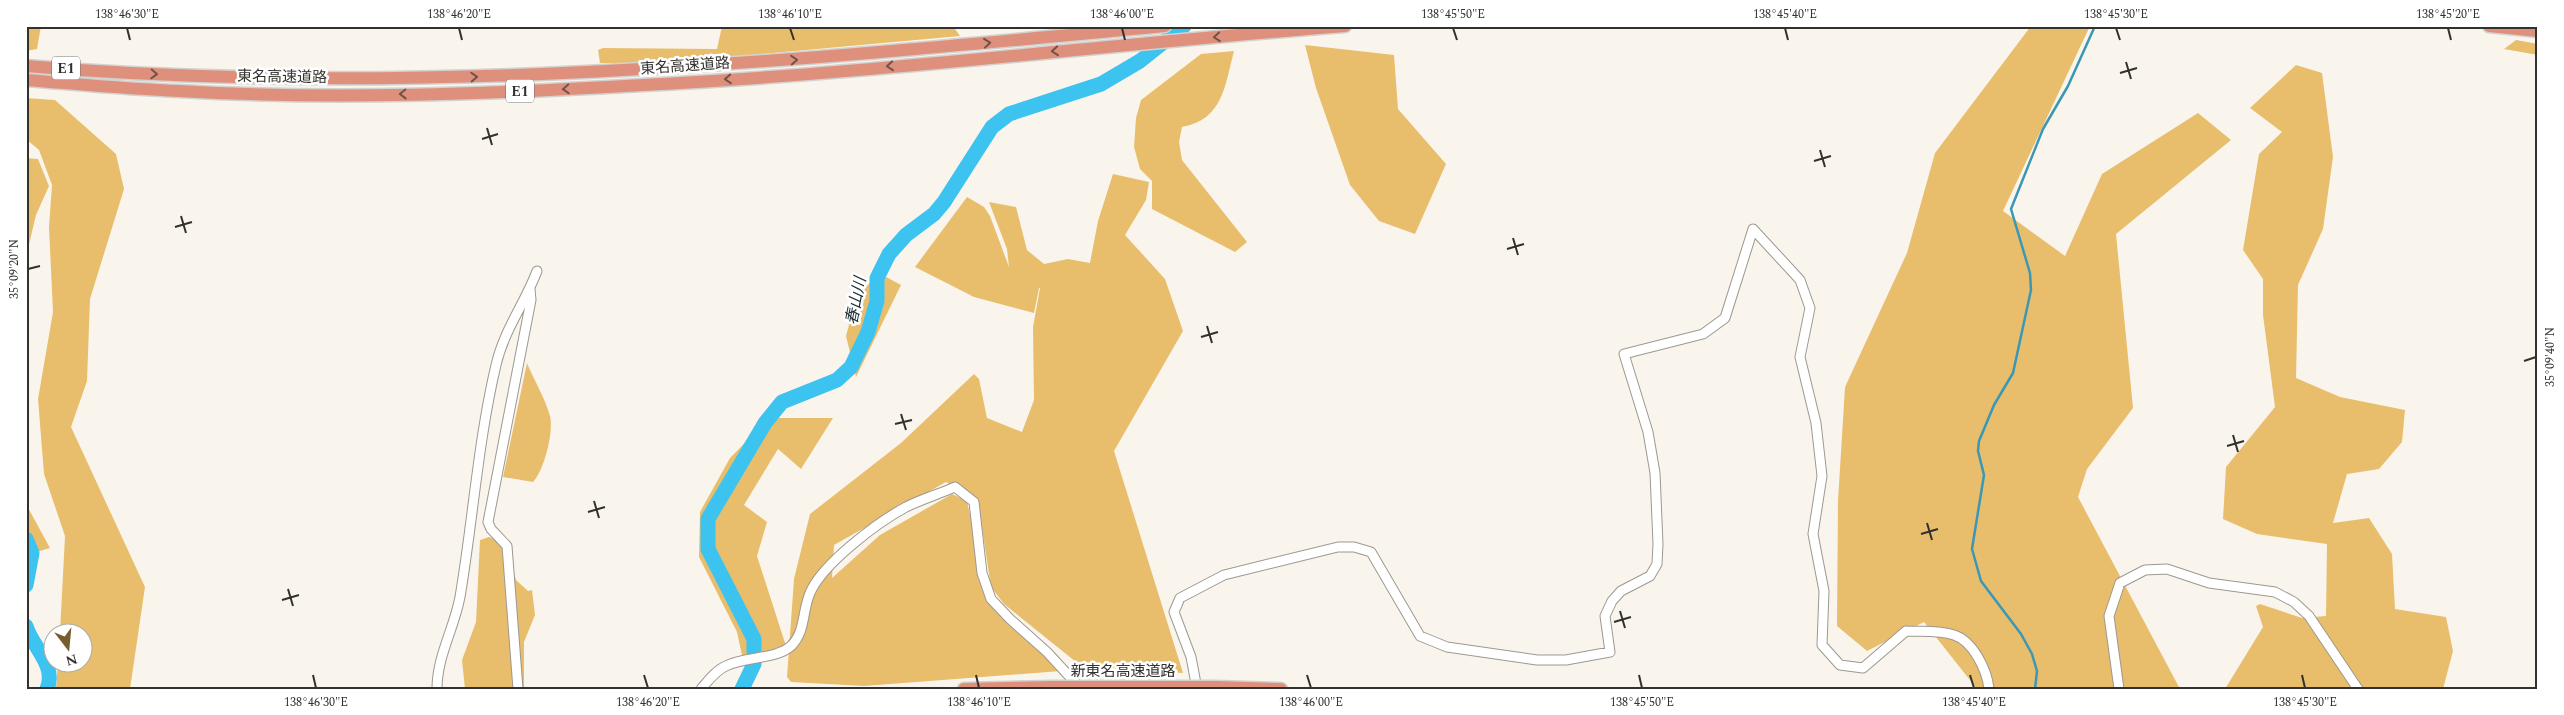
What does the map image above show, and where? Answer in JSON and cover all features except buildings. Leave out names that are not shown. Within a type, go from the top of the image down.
[{"type":"highway","name":"東名高速道路","points":[[26,66],[313,80],[447,78],[698,66],[938,48],[1165,26]]},
{"type":"highway","name":"東名高速道路","points":[[26,80],[181,92],[304,94],[510,91],[646,85],[1345,26]]},
{"type":"highway","points":[[2488,26],[2538,31]]},
{"type":"highway","name":"新東名高速道路","points":[[964,689],[1052,687],[1281,689]]},
{"type":"street","points":[[1197,689],[1191,656],[1174,612],[1180,598],[1224,575],[1338,547],[1354,547],[1370,552],[1420,636],[1447,647],[1537,660],[1566,660],[1610,652],[1605,616],[1612,600],[1621,591],[1650,576],[1657,564],[1658,544],[1655,473],[1648,432],[1624,354],[1703,334],[1725,318],[1753,229],[1800,280],[1810,308],[1800,357],[1816,423],[1822,476],[1812,534],[1824,591],[1822,645],[1840,665],[1863,668],[1906,631],[1955,635],[1975,652],[1987,671],[1989,689]]},
{"type":"street","points":[[436,689],[437,671],[460,599],[481,451],[496,363],[510,323],[530,289],[537,271]]},
{"type":"street","points":[[518,689],[507,546],[491,529],[488,522],[531,300],[530,289]]},
{"type":"street","points":[[701,689],[724,666],[740,660],[781,652],[789,647],[801,631],[810,592],[828,567],[858,540],[906,508],[955,487],[974,502],[982,573],[991,599],[1010,619],[1048,652],[1082,689]]},
{"type":"street","points":[[2119,689],[2109,616],[2120,583],[2144,570],[2167,569],[2209,583],[2275,592],[2294,602],[2309,616],[2358,689]]},
{"type":"shaded area","points":[[26,26],[41,26],[37,49],[26,51]]},
{"type":"shaded area","points":[[722,26],[953,26],[960,36],[661,63],[600,63],[598,50],[603,48],[717,49]]},
{"type":"shaded area","points":[[2031,26],[2090,26],[2003,211],[2065,256],[2102,174],[2198,113],[2231,140],[2116,234],[2133,408],[2087,469],[2078,497],[2180,689],[1977,689],[1924,622],[1867,651],[1837,626],[1838,501],[1845,387],[1907,253],[1935,153]]},
{"type":"shaded area","points":[[2516,40],[2538,44],[2538,55],[2504,49]]},
{"type":"shaded area","points":[[1305,45],[1394,55],[1398,109],[1446,164],[1415,234],[1379,221],[1350,185],[1316,88]]},
{"type":"shaded area","points":[[1234,51],[1224,88],[1214,109],[1196,123],[1182,127],[1179,142],[1182,160],[1247,242],[1235,252],[1152,209],[1152,181],[1140,169],[1134,147],[1136,118],[1141,100],[1201,54]]},
{"type":"shaded area","points":[[2296,65],[2322,73],[2333,157],[2323,229],[2298,285],[2296,378],[2340,397],[2405,410],[2402,442],[2379,469],[2347,474],[2333,523],[2369,518],[2392,554],[2395,609],[2446,617],[2453,651],[2443,689],[2225,689],[2263,627],[2256,606],[2260,604],[2302,618],[2326,616],[2327,544],[2257,534],[2223,519],[2226,467],[2275,407],[2263,315],[2263,279],[2243,250],[2259,154],[2282,132],[2250,108]]},
{"type":"shaded area","points":[[26,98],[55,100],[116,154],[124,189],[90,299],[87,381],[71,427],[145,587],[130,689],[56,689],[57,672],[92,672],[92,622],[61,622],[65,536],[44,474],[38,399],[53,312],[49,227],[52,185],[39,150],[26,139]]},
{"type":"shaded area","points":[[26,158],[38,159],[49,186],[36,215],[26,257]]},
{"type":"shaded area","points":[[1113,174],[1149,182],[1146,200],[1125,235],[1165,279],[1183,331],[1114,451],[1183,673],[1081,666],[1004,604],[991,587],[978,501],[946,482],[834,545],[832,578],[880,535],[952,494],[967,501],[981,564],[983,591],[995,611],[1061,671],[864,686],[791,682],[787,677],[794,579],[810,514],[901,443],[974,374],[979,379],[987,418],[1022,432],[1034,400],[1033,327],[1040,288],[1034,313],[974,297],[915,267],[967,197],[984,207],[990,216],[1009,267],[1007,249],[989,202],[1016,207],[1027,250],[1044,264],[1068,259],[1090,263],[1098,221]]},
{"type":"shaded area","points":[[879,273],[901,285],[856,377],[846,336],[849,325],[842,313]]},
{"type":"shaded area","points":[[527,363],[545,403],[551,423],[551,432],[544,461],[533,482],[503,477]]},
{"type":"shaded area","points":[[769,418],[833,418],[801,469],[778,449],[744,505],[767,522],[757,556],[786,646],[743,660],[737,632],[699,557],[700,512],[730,458]]},
{"type":"shaded area","points":[[26,504],[50,548],[26,555]]},
{"type":"shaded area","points":[[489,537],[506,544],[516,580],[528,591],[532,590],[535,615],[524,642],[524,689],[465,689],[462,660],[476,622],[480,540]]},
{"type":"waterway","name":"春山川","points":[[742,689],[754,664],[754,639],[708,549],[708,519],[765,423],[782,402],[837,380],[851,367],[868,332],[877,301],[877,278],[889,254],[906,235],[934,214],[944,202],[992,127],[1009,114],[1101,84],[1140,61],[1184,26]]},
{"type":"waterway","points":[[2035,689],[2037,671],[2032,654],[2021,634],[1981,581],[1972,549],[1984,475],[1978,451],[1979,441],[1994,405],[2013,373],[2031,290],[2030,273],[2011,209],[2043,129],[2068,86],[2095,26]]},
{"type":"waterway","points":[[26,539],[32,553],[26,585]]},
{"type":"waterway","points":[[26,626],[43,656],[49,672],[47,689]]}]
